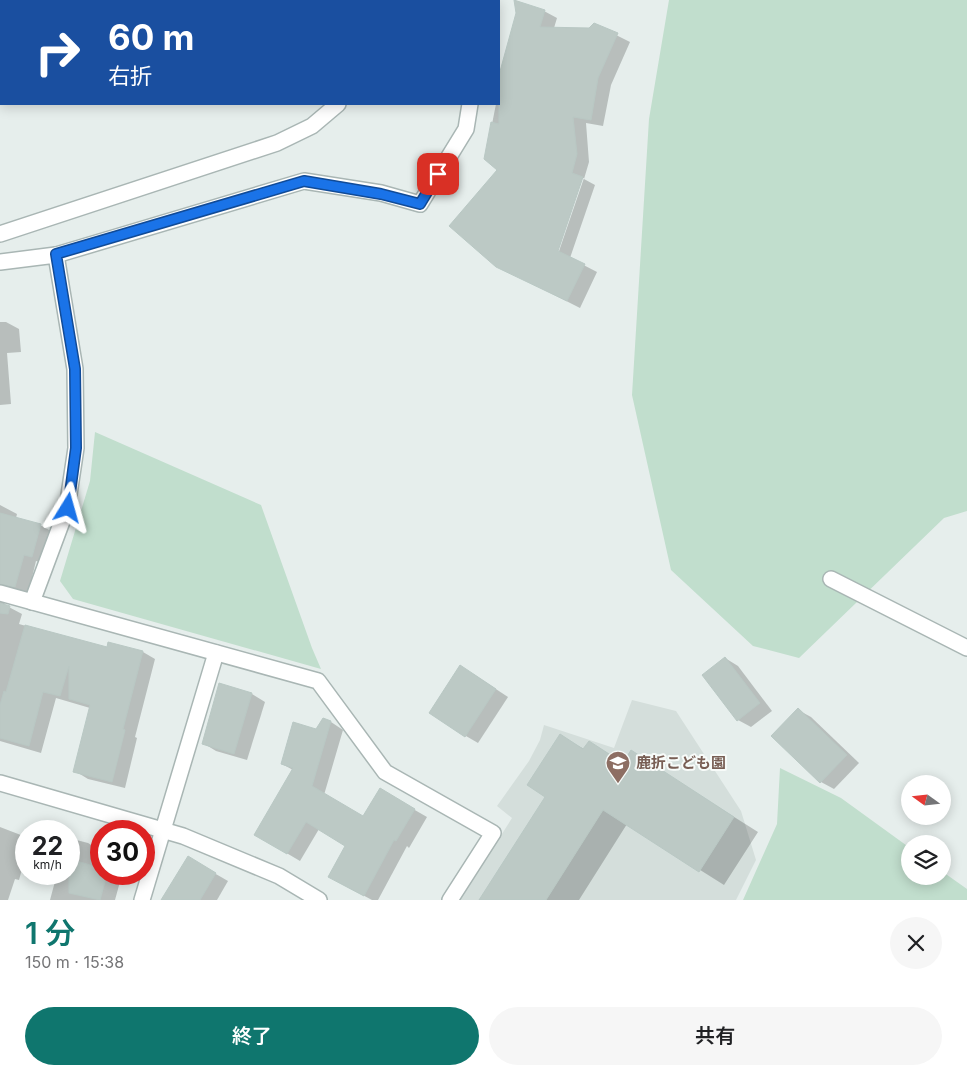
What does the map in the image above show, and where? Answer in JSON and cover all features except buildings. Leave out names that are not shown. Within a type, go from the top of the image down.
[{"type":"street","points":[[0,234],[277,143],[312,126],[337,105]]},
{"type":"street","points":[[0,262],[56,254],[304,181],[381,194],[420,204],[466,128],[470,105]]},
{"type":"street","points":[[32,602],[68,508],[76,448],[75,369],[56,254]]},
{"type":"street","points":[[831,578],[967,648]]},
{"type":"street","points":[[0,593],[318,682],[385,772],[493,833],[450,900]]},
{"type":"street","points":[[142,900],[216,654]]},
{"type":"street","points":[[0,783],[183,836],[279,876],[319,900]]},
{"type":"shaded area","name":"鹿折こども園","points":[[632,700],[676,711],[741,811],[756,860],[736,900],[460,900],[512,818],[497,806],[529,761],[540,740],[544,725],[614,748]]},
{"type":"green space","points":[[669,0],[967,0],[967,511],[944,518],[799,658],[753,646],[671,570],[632,395],[649,119]]},
{"type":"green space","points":[[95,432],[261,505],[321,669],[73,599],[60,581],[90,481]]},
{"type":"green space","points":[[780,768],[841,798],[901,841],[901,885],[951,885],[951,878],[967,889],[967,900],[743,900],[777,824]]},
{"type":"place","name":"鹿折こども園","points":[[618,784]]},
{"type":"route","points":[[68,508],[76,448],[75,369],[56,254],[304,181],[381,194],[420,204],[438,174]]}]
